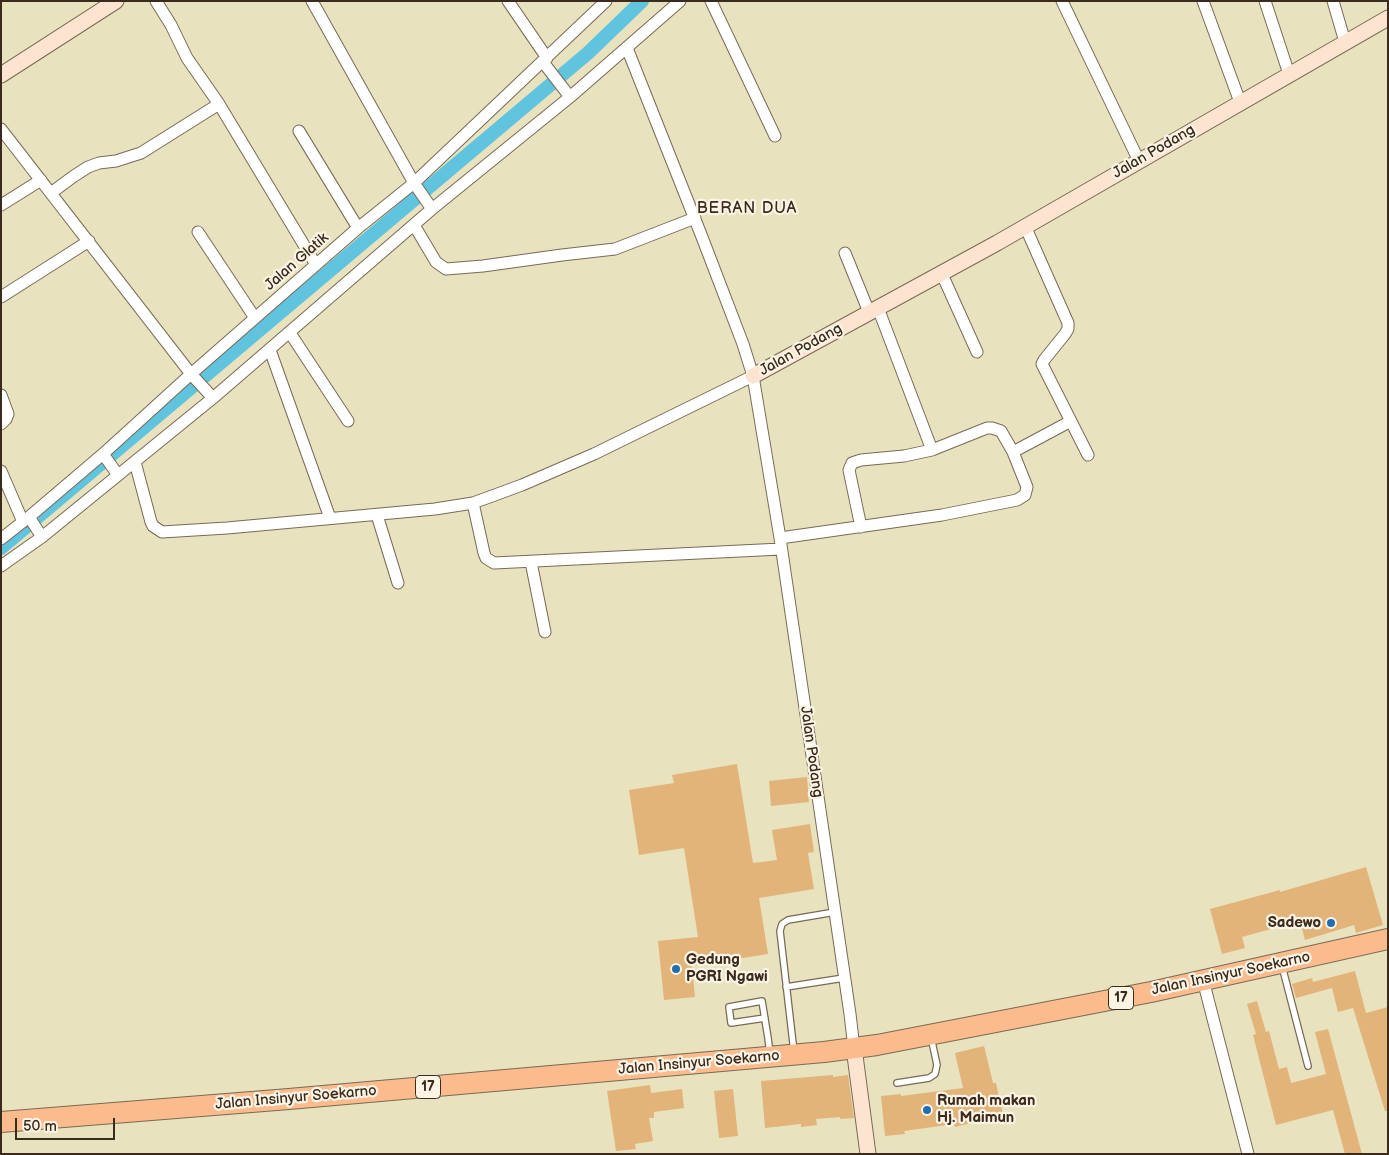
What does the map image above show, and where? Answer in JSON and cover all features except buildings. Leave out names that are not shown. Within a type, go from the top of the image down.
[{"type":"highway","name":"Jalan Insinyur Soekarno","points":[[1,1122],[289,1099],[854,1048],[1151,992],[1388,939]]},
{"type":"street","points":[[1,75],[116,1]]},
{"type":"street","points":[[156,1],[171,25],[187,58],[219,104],[316,265]]},
{"type":"street","points":[[312,1],[416,186],[430,205]]},
{"type":"street","points":[[508,1],[545,60],[550,72],[570,97]]},
{"type":"street","name":"Jalan Glatik","points":[[1,539],[27,520],[104,455],[255,318],[358,228],[416,186],[606,1]]},
{"type":"street","points":[[1,566],[116,472],[134,462],[213,398],[414,225],[430,205],[570,97],[680,1]]},
{"type":"street","points":[[711,1],[775,136]]},
{"type":"street","points":[[1062,1],[1139,161]]},
{"type":"street","points":[[1203,1],[1240,102]]},
{"type":"street","points":[[1265,1],[1289,74]]},
{"type":"street","points":[[1334,1],[1345,42]]},
{"type":"street","name":"Jalan Podang","points":[[854,1048],[780,543],[753,376],[1025,226],[1388,18]]},
{"type":"street","points":[[134,462],[151,522],[153,526],[162,532],[377,515],[473,504],[522,486],[594,454],[753,376],[743,344],[695,218],[628,48]]},
{"type":"street","points":[[51,193],[88,167],[141,153],[219,104]]},
{"type":"street","points":[[1,129],[193,376],[213,398]]},
{"type":"street","points":[[299,131],[358,228]]},
{"type":"street","points":[[1,204],[41,180]]},
{"type":"street","points":[[414,225],[436,262],[446,269],[614,249],[695,218]]},
{"type":"street","points":[[1025,226],[1068,323],[1066,334],[1042,364],[1088,456]]},
{"type":"street","points":[[198,232],[255,318]]},
{"type":"street","points":[[1,297],[89,242]]},
{"type":"street","points":[[845,253],[873,310],[932,450]]},
{"type":"street","points":[[941,272],[976,352]]},
{"type":"street","points":[[290,333],[348,421]]},
{"type":"street","points":[[270,350],[330,518]]},
{"type":"street","points":[[1,395],[8,414],[1,424]]},
{"type":"street","points":[[1013,452],[1070,421]]},
{"type":"street","points":[[473,504],[486,558],[494,563],[530,562],[780,543],[1017,500],[1024,495],[1027,487],[1013,452],[1001,431],[987,428],[932,450],[904,456],[861,460],[852,463],[849,470],[860,527]]},
{"type":"street","points":[[104,455],[116,472]]},
{"type":"street","points":[[1,471],[27,520],[40,534]]},
{"type":"street","points":[[377,515],[398,583]]},
{"type":"street","points":[[530,562],[545,632]]},
{"type":"street","points":[[1203,980],[1248,1154]]},
{"type":"street","points":[[854,1048],[868,1154]]},
{"type":"lane","points":[[794,1054],[780,931],[782,924],[788,920],[835,912]]},
{"type":"lane","points":[[1281,964],[1308,1066]]},
{"type":"lane","points":[[786,987],[844,978]]},
{"type":"lane","points":[[765,1018],[732,1023],[729,1006],[762,1001],[765,1018],[771,1056]]},
{"type":"lane","points":[[897,1083],[929,1078],[935,1074],[937,1065],[931,1034]]},
{"type":"waterway","points":[[1,548],[588,53],[642,1]]},
{"type":"place","name":"Sadewo","points":[[1331,923]]},
{"type":"place","name":"Gedung PGRI Ngawi","points":[[676,969]]},
{"type":"place","name":"Rumah makan Hj. Maimun","points":[[927,1110]]},
{"type":"district","name":"BERAN DUA","points":[[747,209]]}]
